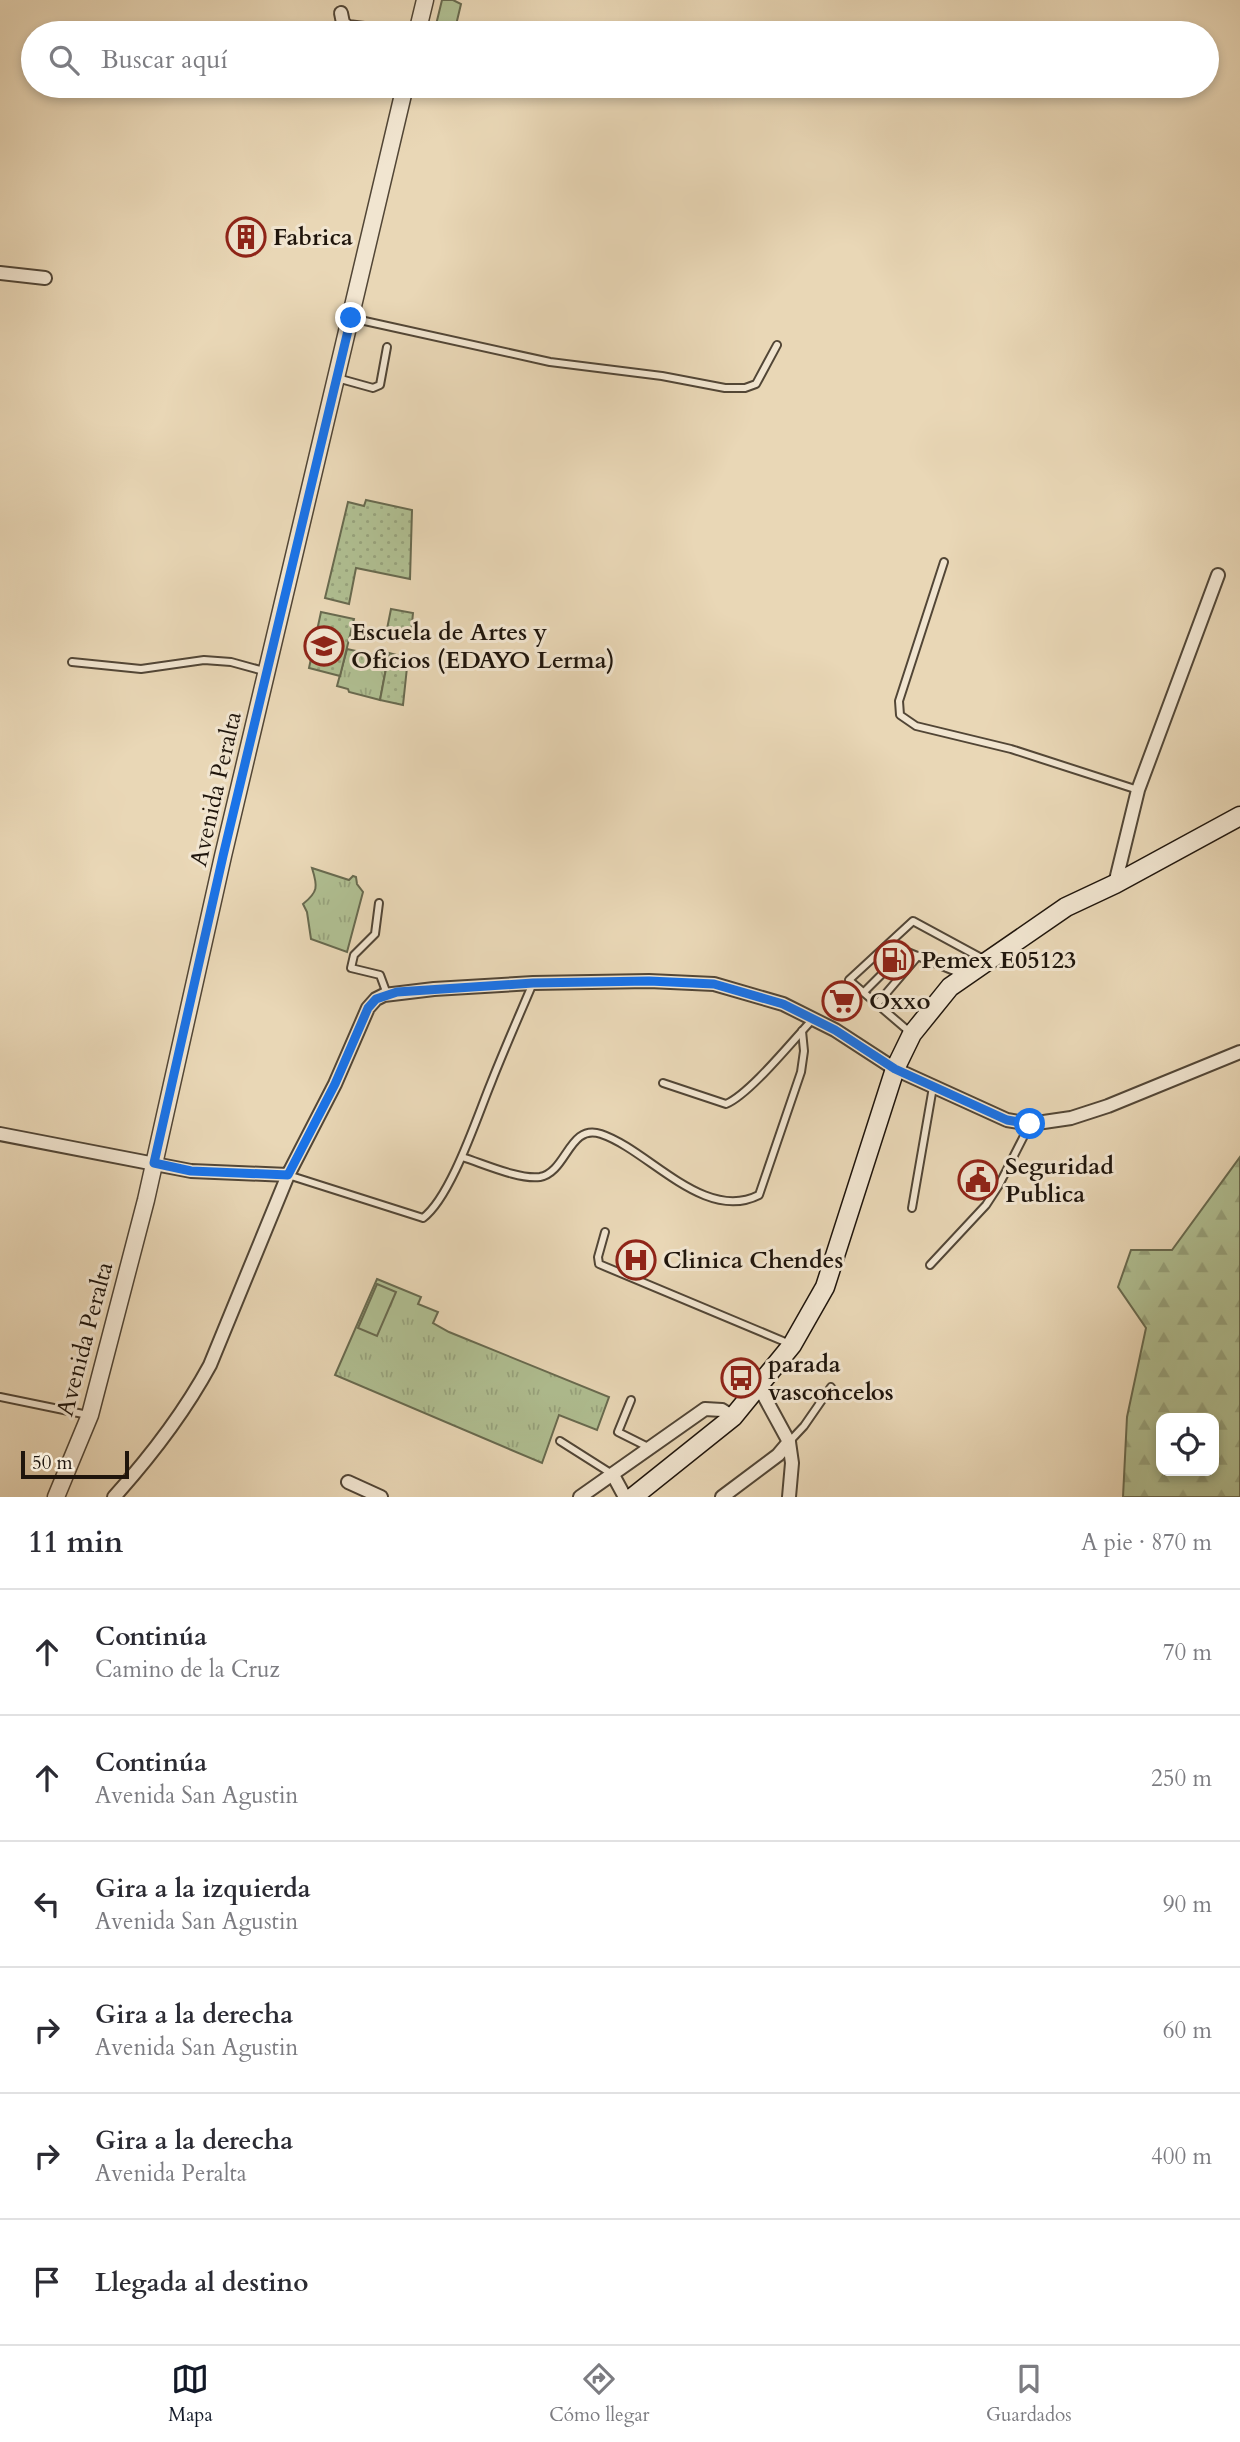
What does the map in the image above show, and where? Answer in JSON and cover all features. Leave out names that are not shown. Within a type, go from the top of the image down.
[{"type":"main road","points":[[633,1497],[733,1417],[792,1345],[825,1287],[895,1069],[912,1034],[950,987],[1066,907],[1115,884],[1240,816]]},
{"type":"street","points":[[420,21],[425,0]]},
{"type":"street","points":[[341,13],[343,21]]},
{"type":"street","name":"Avenida Peralta","points":[[56,1497],[90,1415],[146,1200],[402,98]]},
{"type":"street","points":[[0,272],[45,278]]},
{"type":"street","points":[[1115,884],[1138,790],[1218,575]]},
{"type":"street","points":[[114,1497],[164,1438],[210,1365],[288,1175],[335,1084],[368,1008],[376,999],[387,994],[533,983],[649,981],[714,984],[783,1004],[835,1030],[895,1069],[1007,1120],[1030,1124],[1071,1118],[1108,1106],[1240,1052]]},
{"type":"street","points":[[0,1134],[191,1171],[288,1175]]},
{"type":"street","points":[[758,1385],[789,1442],[792,1463],[789,1497]]},
{"type":"street","points":[[580,1497],[705,1409],[715,1408],[733,1417]]},
{"type":"street","points":[[722,1497],[778,1455],[789,1442]]},
{"type":"street","points":[[613,1475],[625,1497]]},
{"type":"street","points":[[348,1482],[381,1497]]},
{"type":"lane","points":[[351,318],[550,362],[662,376],[725,388],[745,388],[756,384],[777,345]]},
{"type":"lane","points":[[337,378],[373,388],[380,386],[387,347]]},
{"type":"lane","points":[[944,562],[899,701],[900,715],[916,726],[1011,749],[1138,790]]},
{"type":"lane","points":[[72,662],[141,669],[204,660],[231,662],[267,671]]},
{"type":"lane","points":[[379,903],[375,934],[354,956],[351,968],[380,975],[387,994]]},
{"type":"lane","points":[[912,1034],[849,980],[913,920],[987,961]]},
{"type":"lane","points":[[864,992],[905,951],[966,976]]},
{"type":"lane","points":[[877,1004],[918,956]]},
{"type":"lane","points":[[288,1175],[423,1218],[440,1197],[462,1157],[533,983]]},
{"type":"lane","points":[[663,1083],[726,1104],[734,1101],[813,1019]]},
{"type":"lane","points":[[462,1157],[529,1177],[542,1177],[554,1172],[575,1140],[585,1134],[599,1133],[647,1159],[680,1184],[724,1202],[747,1201],[759,1195],[801,1072],[804,1051],[802,1031]]},
{"type":"lane","points":[[912,1208],[933,1087]]},
{"type":"lane","points":[[930,1265],[986,1205],[1030,1124]]},
{"type":"lane","points":[[606,1232],[598,1257],[599,1264],[792,1345]]},
{"type":"lane","points":[[789,1442],[804,1426],[831,1387]]},
{"type":"lane","points":[[0,1397],[90,1415]]},
{"type":"lane","points":[[631,1401],[618,1432],[650,1448]]},
{"type":"lane","points":[[560,1441],[613,1475]]},
{"type":"green space","points":[[442,0],[453,0],[461,4],[457,21],[437,21]]},
{"type":"green space","points":[[366,500],[412,510],[410,579],[356,568],[349,604],[325,598],[348,502],[364,506]]},
{"type":"green space","points":[[391,609],[413,613],[411,633],[387,629]]},
{"type":"green space","points":[[321,612],[354,619],[340,676],[309,668]]},
{"type":"green space","points":[[347,649],[388,658],[380,700],[337,686]]},
{"type":"green space","points":[[389,653],[408,658],[403,705],[380,700]]},
{"type":"green space","points":[[312,868],[349,880],[353,876],[356,877],[363,892],[347,952],[311,939],[307,912],[303,904],[315,889]]},
{"type":"green space","points":[[1240,1157],[1240,1497],[1123,1497],[1127,1417],[1146,1328],[1118,1287],[1131,1250],[1172,1250]]},
{"type":"green space","points":[[377,1279],[421,1297],[418,1304],[438,1312],[433,1323],[449,1332],[609,1397],[597,1430],[559,1415],[542,1463],[335,1375]]},
{"type":"green space","points":[[377,1284],[396,1292],[377,1336],[358,1328]]},
{"type":"place","name":"Fabrica","points":[[246,237]]},
{"type":"place","name":"Escuela de Artes y Oficios (EDAYO Lerma)","points":[[324,646]]},
{"type":"place","name":"Pemex E05123","points":[[894,960]]},
{"type":"place","name":"Oxxo","points":[[842,1001]]},
{"type":"place","name":"Seguridad Publica","points":[[978,1180]]},
{"type":"place","name":"Clinica Chendes","points":[[636,1260]]},
{"type":"place","name":"parada vasconcelos","points":[[741,1378]]},
{"type":"route","points":[[351,318],[223,856],[154,1163],[191,1171],[288,1175],[335,1084],[368,1008],[376,999],[397,992],[533,983],[649,981],[714,984],[783,1004],[835,1030],[895,1069],[1007,1120],[1030,1124]]}]
